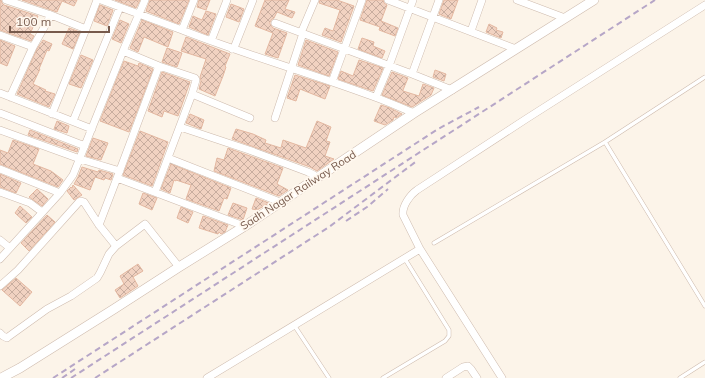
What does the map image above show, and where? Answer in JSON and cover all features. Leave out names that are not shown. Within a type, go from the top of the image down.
[{"type":"street","points":[[6,0],[51,15],[86,30]]},
{"type":"street","points":[[52,114],[97,0]]},
{"type":"street","points":[[101,0],[232,49],[332,82],[414,113]]},
{"type":"street","points":[[0,258],[60,193],[70,180],[145,0]]},
{"type":"street","points":[[182,30],[194,0]]},
{"type":"street","points":[[211,41],[228,0]]},
{"type":"street","points":[[232,49],[252,0]]},
{"type":"street","points":[[275,118],[302,33],[315,0]]},
{"type":"street","points":[[332,82],[362,0]]},
{"type":"street","points":[[388,0],[516,49]]},
{"type":"street","points":[[376,98],[413,0]]},
{"type":"street","points":[[412,74],[439,0]]},
{"type":"street","points":[[471,32],[482,0]]},
{"type":"street","points":[[517,0],[527,2],[565,18]]},
{"type":"street","name":"Sadh Nagar Railway Road","points":[[2,378],[244,226],[414,113],[594,0]]},
{"type":"street","points":[[502,378],[420,249],[403,215],[402,212],[404,208],[413,193],[705,5]]},
{"type":"street","points":[[73,121],[120,7]]},
{"type":"street","points":[[10,98],[32,47],[51,15]]},
{"type":"street","points":[[275,23],[452,90]]},
{"type":"street","points":[[0,35],[32,47]]},
{"type":"street","points":[[123,51],[196,79],[192,94],[155,192]]},
{"type":"street","points":[[99,224],[159,66]]},
{"type":"street","points":[[0,94],[92,129]]},
{"type":"street","points":[[192,94],[250,118]]},
{"type":"street","points":[[0,113],[85,146]]},
{"type":"street","points":[[180,127],[256,152],[308,172],[317,178]]},
{"type":"street","points":[[0,130],[119,174],[155,192],[244,226]]},
{"type":"street","points":[[168,158],[280,202]]},
{"type":"street","points":[[0,169],[60,193]]},
{"type":"street","points":[[0,192],[30,203],[42,212]]},
{"type":"street","points":[[0,286],[18,270],[81,201],[84,202],[116,246]]},
{"type":"street","points":[[0,333],[4,337],[8,337],[97,278],[109,254],[116,246],[145,224],[179,267]]},
{"type":"street","points":[[0,240],[10,248]]},
{"type":"street","points":[[207,378],[420,249]]},
{"type":"street","points":[[446,378],[463,367],[468,366],[477,378]]},
{"type":"lane","points":[[434,242],[605,142],[705,77]]},
{"type":"lane","points":[[605,142],[705,306]]},
{"type":"lane","points":[[383,378],[445,341],[449,336],[449,330],[405,259]]},
{"type":"lane","points":[[294,325],[329,378]]},
{"type":"lane","points":[[680,378],[705,362]]},
{"type":"building","points":[[0,0],[4,5],[38,16],[30,34],[34,36],[31,41],[0,30]]},
{"type":"building","points":[[22,0],[77,0],[74,6],[62,1],[57,12]]},
{"type":"building","points":[[115,0],[140,0],[136,8]]},
{"type":"building","points":[[150,0],[189,0],[179,24],[146,11]]},
{"type":"building","points":[[199,0],[210,0],[206,10],[197,7]]},
{"type":"building","points":[[265,0],[289,0],[285,9],[295,12],[292,18],[277,12],[270,22],[273,28],[287,33],[278,58],[265,54],[273,33],[255,26]]},
{"type":"building","points":[[320,0],[337,0],[354,6],[341,42],[322,35],[325,28],[333,31],[340,10],[319,3]]},
{"type":"building","points":[[367,0],[383,0],[387,5],[381,21],[398,28],[395,36],[379,30],[380,27],[360,20]]},
{"type":"building","points":[[444,0],[458,0],[451,19],[439,14]]},
{"type":"building","points":[[231,4],[244,9],[239,22],[226,17]]},
{"type":"building","points":[[100,5],[113,10],[107,26],[94,21]]},
{"type":"building","points":[[206,11],[216,14],[208,35],[189,27],[193,16],[202,20]]},
{"type":"building","points":[[120,20],[129,24],[121,43],[112,39]]},
{"type":"building","points":[[142,20],[173,32],[168,47],[144,37],[138,52],[130,48]]},
{"type":"building","points":[[489,24],[497,28],[496,30],[503,32],[501,38],[486,32]]},
{"type":"building","points":[[69,28],[80,32],[73,49],[62,44]]},
{"type":"building","points":[[186,37],[230,54],[215,96],[199,89],[201,81],[200,77],[206,59],[181,51]]},
{"type":"building","points":[[362,38],[374,42],[373,46],[385,51],[382,58],[358,49]]},
{"type":"building","points":[[0,40],[15,46],[7,66],[0,63]]},
{"type":"building","points":[[43,40],[52,44],[49,51],[47,50],[33,84],[46,90],[45,91],[55,94],[49,107],[17,94],[37,49]]},
{"type":"building","points":[[306,40],[338,52],[329,76],[298,65]]},
{"type":"building","points":[[167,48],[182,53],[177,67],[162,62]]},
{"type":"building","points":[[81,55],[93,60],[81,88],[69,84]]},
{"type":"building","points":[[359,60],[383,68],[373,91],[338,79],[341,71],[353,76]]},
{"type":"building","points":[[124,61],[138,66],[139,63],[153,69],[129,132],[100,121]]},
{"type":"building","points":[[435,70],[446,74],[444,81],[433,77]]},
{"type":"building","points":[[162,72],[190,82],[178,116],[164,111],[162,117],[148,111]]},
{"type":"building","points":[[392,72],[408,78],[403,91],[419,96],[423,84],[434,88],[431,95],[412,107],[382,95]]},
{"type":"building","points":[[295,75],[330,86],[325,99],[300,89],[296,101],[287,98]]},
{"type":"building","points":[[381,105],[402,114],[396,118],[394,117],[393,120],[385,125],[374,121]]},
{"type":"building","points":[[190,114],[204,120],[201,129],[186,123]]},
{"type":"building","points":[[57,121],[69,126],[67,133],[54,129]]},
{"type":"building","points":[[317,121],[331,127],[326,141],[330,142],[325,156],[334,159],[317,171],[310,167],[232,139],[236,129],[253,134],[266,140],[265,143],[281,148],[283,140],[306,148]]},
{"type":"building","points":[[30,130],[78,149],[77,152],[28,135]]},
{"type":"building","points":[[140,131],[168,142],[152,186],[123,175]]},
{"type":"building","points":[[93,138],[108,143],[101,160],[86,156]]},
{"type":"building","points":[[13,140],[39,149],[33,164],[51,171],[63,180],[58,187],[0,164],[0,150],[8,153]]},
{"type":"building","points":[[228,148],[283,168],[277,184],[288,190],[279,196],[214,171],[217,158],[224,160]]},
{"type":"building","points":[[171,164],[231,188],[227,199],[224,198],[219,211],[186,199],[191,185],[174,180],[170,193],[161,189]]},
{"type":"building","points":[[82,167],[98,172],[99,170],[113,174],[111,180],[105,178],[104,180],[95,177],[90,190],[74,184]]},
{"type":"building","points":[[0,174],[21,183],[16,193],[0,187]]},
{"type":"building","points":[[73,185],[82,195],[74,200],[67,191],[71,187],[72,188]]},
{"type":"building","points":[[37,189],[48,199],[42,206],[29,197]]},
{"type":"building","points":[[143,193],[157,198],[152,210],[139,204]]},
{"type":"building","points":[[256,198],[269,203],[257,210],[252,209]]},
{"type":"building","points":[[233,203],[247,208],[243,220],[228,215]]},
{"type":"building","points":[[20,206],[32,217],[26,223],[15,213]]},
{"type":"building","points":[[181,207],[193,212],[188,223],[177,218]]},
{"type":"building","points":[[47,215],[55,222],[29,251],[21,243]]},
{"type":"building","points":[[203,216],[228,225],[225,232],[221,234],[219,232],[218,234],[199,228]]},
{"type":"building","points":[[138,264],[143,271],[133,277],[138,286],[120,298],[115,290],[124,284],[120,276]]},
{"type":"building","points":[[16,278],[32,292],[20,306],[2,290]]},
{"type":"railway","points":[[71,378],[655,0]]},
{"type":"railway","points":[[53,378],[438,129],[479,107]]},
{"type":"railway","points":[[95,378],[329,227],[418,160]]},
{"type":"railway","points":[[346,221],[367,207],[388,189]]},
{"type":"railway","points":[[62,378],[75,369]]}]
